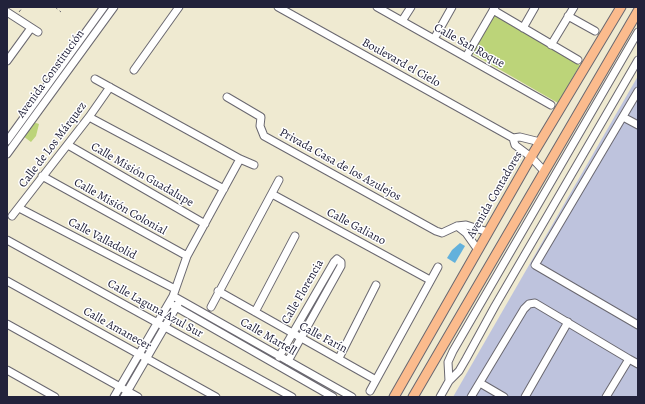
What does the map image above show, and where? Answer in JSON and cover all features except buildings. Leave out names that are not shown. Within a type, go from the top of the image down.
[{"type":"main road","name":"Avenida Contadores","points":[[394,397],[531,157],[621,7]]},
{"type":"main road","points":[[413,397],[638,11]]},
{"type":"street","name":"Avenida Constitución","points":[[7,154],[83,42],[104,7]]},
{"type":"street","name":"Avenida Constitución","points":[[7,141],[83,42],[114,7]]},
{"type":"street","points":[[134,70],[179,7]]},
{"type":"street","name":"Boulevard el Cielo","points":[[278,7],[513,138],[520,137],[540,142]]},
{"type":"street","name":"Calle San Roque","points":[[377,7],[551,105]]},
{"type":"street","points":[[402,21],[411,7]]},
{"type":"street","points":[[434,39],[452,7]]},
{"type":"street","points":[[523,28],[535,7]]},
{"type":"street","points":[[551,45],[574,7]]},
{"type":"street","points":[[466,57],[494,9],[578,60]]},
{"type":"street","points":[[7,12],[38,32]]},
{"type":"street","points":[[568,16],[595,31]]},
{"type":"street","points":[[7,61],[31,28]]},
{"type":"street","points":[[449,381],[448,362],[453,351],[638,32]]},
{"type":"street","points":[[440,397],[449,381],[458,371],[638,60]]},
{"type":"street","points":[[618,66],[630,73]]},
{"type":"street","points":[[95,79],[254,166]]},
{"type":"street","name":"Calle de Los Márquez","points":[[12,216],[42,176],[68,145],[110,87]]},
{"type":"street","points":[[638,91],[535,265],[638,325]]},
{"type":"street","name":"Privada Casa de los Azulejos","points":[[227,97],[260,117],[260,126],[264,136],[436,231],[442,233],[458,226]]},
{"type":"street","points":[[89,117],[224,189]]},
{"type":"street","points":[[623,117],[638,125]]},
{"type":"street","name":"Boulevard el Cielo","points":[[513,138],[515,145],[531,157],[544,171]]},
{"type":"street","name":"Calle Misión Guadalupe","points":[[68,145],[205,224]]},
{"type":"street","points":[[571,148],[584,154]]},
{"type":"street","points":[[114,397],[169,303],[187,256],[240,159]]},
{"type":"street","name":"Calle Misión Colonial","points":[[42,176],[187,256]]},
{"type":"street","points":[[211,307],[218,291],[279,180]]},
{"type":"street","points":[[547,190],[558,197]]},
{"type":"street","name":"Calle Galiano","points":[[272,194],[430,280]]},
{"type":"street","name":"Calle Valladolid","points":[[19,208],[174,292]]},
{"type":"street","points":[[458,226],[466,225],[488,232]]},
{"type":"street","points":[[458,226],[466,233],[478,250]]},
{"type":"street","points":[[255,312],[295,236]]},
{"type":"street","name":"Calle Laguna Azul Sur","points":[[7,240],[292,397]]},
{"type":"street","name":"Calle Florencia","points":[[279,357],[337,259],[341,262],[341,266],[288,361]]},
{"type":"street","points":[[370,390],[438,267]]},
{"type":"street","name":"Calle Amanecer","points":[[7,281],[216,397]]},
{"type":"street","points":[[338,358],[376,285]]},
{"type":"street","name":"Calle Farín","points":[[218,291],[376,380]]},
{"type":"street","name":"Calle Martell","points":[[174,292],[181,300],[279,357],[352,397]]},
{"type":"street","points":[[314,296],[322,299]]},
{"type":"street","points":[[483,299],[495,306]]},
{"type":"street","points":[[126,394],[181,300]]},
{"type":"street","name":"Calle Martell","points":[[169,303],[333,397]]},
{"type":"street","points":[[471,397],[524,309],[529,304],[535,303],[638,364]]},
{"type":"street","points":[[526,397],[568,322]]},
{"type":"street","points":[[7,324],[120,387],[126,394],[138,397]]},
{"type":"street","points":[[256,353],[260,346]]},
{"type":"street","points":[[606,397],[629,359]]},
{"type":"street","points":[[297,376],[300,368]]},
{"type":"street","points":[[7,370],[55,397]]},
{"type":"street","points":[[480,383],[504,397]]},
{"type":"path","points":[[55,7],[61,12]]},
{"type":"shaded area","points":[[638,76],[638,397],[453,397]]},
{"type":"green space","points":[[494,15],[580,65],[558,103],[471,53]]},
{"type":"green space","points":[[33,122],[39,124],[36,136],[31,142],[23,136]]},
{"type":"water","points":[[460,243],[465,246],[455,263],[447,258],[452,250]]}]
